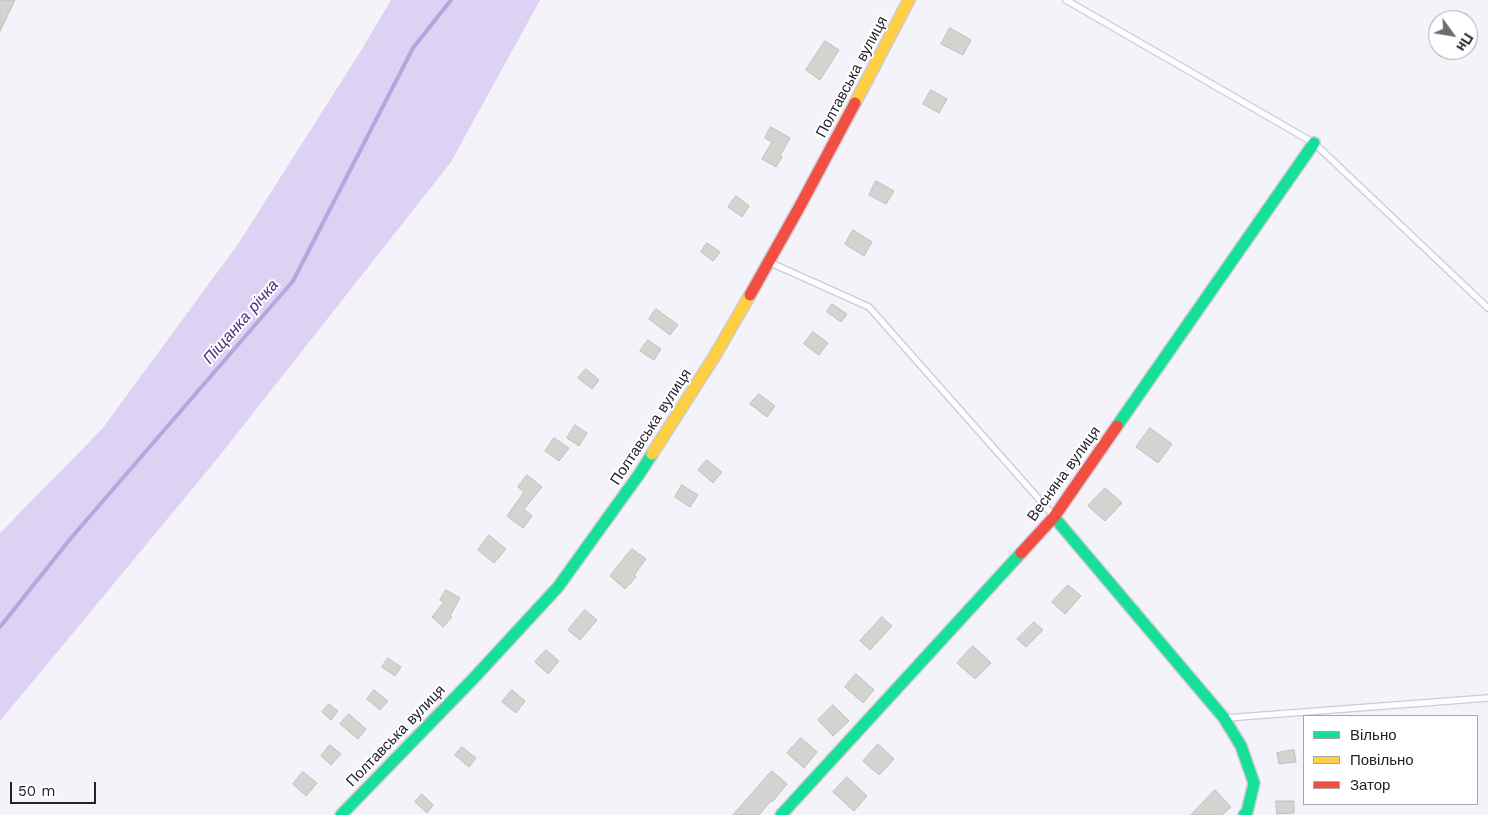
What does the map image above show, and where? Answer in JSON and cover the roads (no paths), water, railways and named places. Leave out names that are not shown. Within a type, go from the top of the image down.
[{"type":"street","name":"Полтавська вулиця","points":[[341,815],[473,679],[558,587],[640,473],[714,357],[769,262],[909,0]]},
{"type":"street","name":"Весняна вулиця","points":[[781,815],[1054,517],[1314,143]]},
{"type":"street","points":[[1054,517],[1224,718],[1241,746],[1254,783],[1247,812],[1244,815]]},
{"type":"lane","points":[[1066,0],[1314,143],[1488,308]]},
{"type":"lane","points":[[769,262],[869,307],[1054,517]]},
{"type":"lane","points":[[1224,718],[1488,698]]},
{"type":"waterway","name":"Піщанка річка","points":[[0,627],[71,538],[293,281],[413,48],[451,0]]}]
